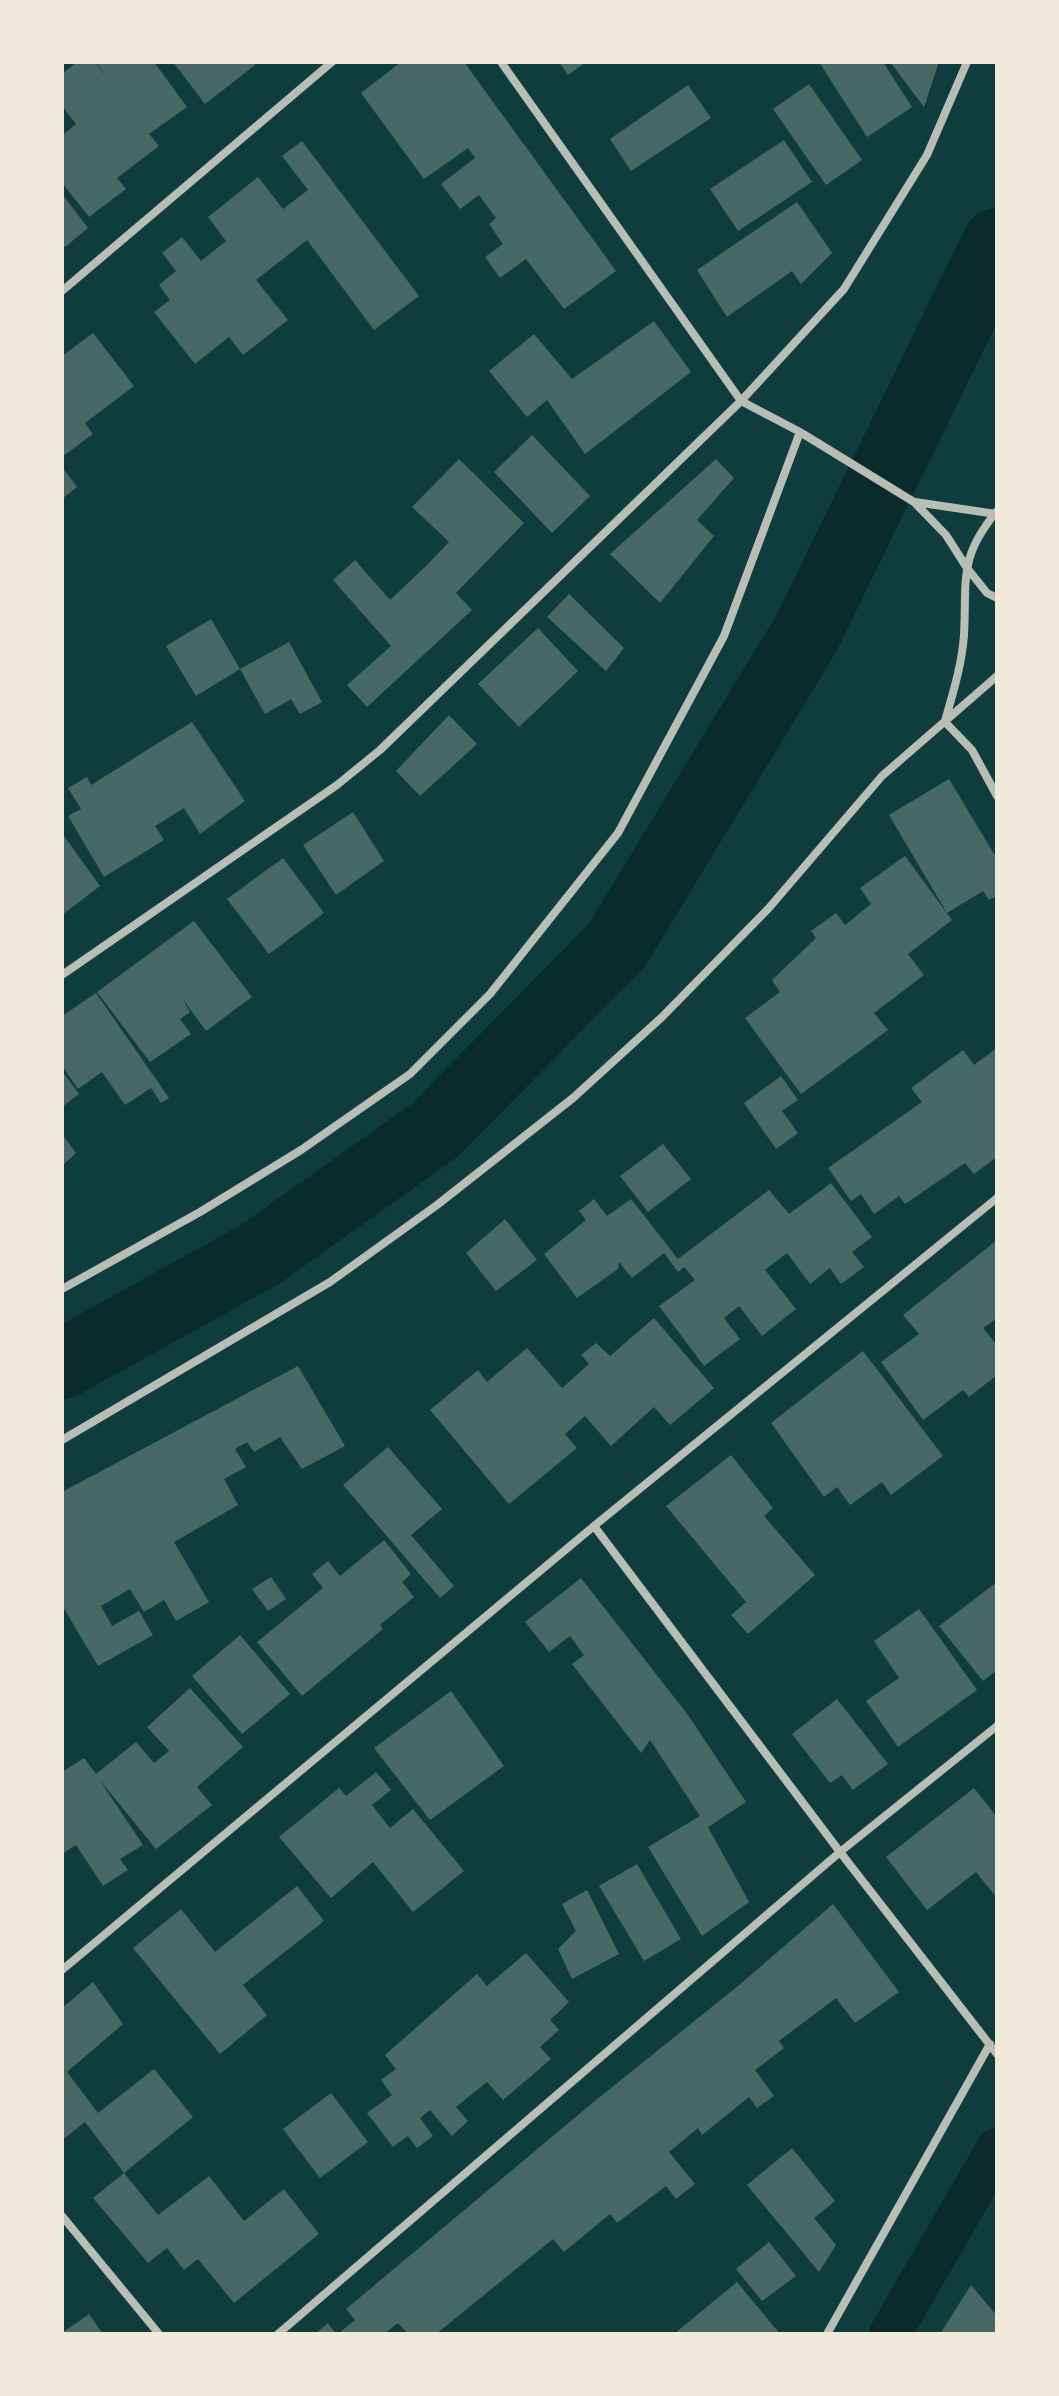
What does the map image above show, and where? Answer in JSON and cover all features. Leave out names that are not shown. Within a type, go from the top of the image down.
[{"type":"street","points":[[62,291],[332,62]]},
{"type":"street","points":[[501,62],[741,401],[800,432],[914,502],[946,535],[987,593],[997,598]]},
{"type":"street","points":[[62,975],[337,785],[380,750],[741,401],[844,289],[927,155],[967,62]]},
{"type":"street","points":[[62,1289],[200,1212],[301,1150],[410,1074],[490,994],[618,833],[724,636],[800,432]]},
{"type":"street","points":[[914,502],[996,513]]},
{"type":"street","points":[[945,722],[964,636],[964,587],[970,552],[980,531],[996,513]]},
{"type":"street","points":[[62,1440],[330,1282],[437,1205],[573,1098],[662,1017],[768,909],[882,776],[997,676]]},
{"type":"street","points":[[945,722],[972,750],[997,796]]},
{"type":"street","points":[[62,1970],[594,1526],[997,1198]]},
{"type":"street","points":[[594,1526],[997,2054]]},
{"type":"street","points":[[278,2334],[840,1852],[997,1726]]},
{"type":"street","points":[[827,2334],[990,2044]]},
{"type":"street","points":[[62,2216],[159,2334]]},
{"type":"building","points":[[77,62],[95,62],[108,80],[96,62],[154,62],[187,107],[149,134],[159,146],[117,178],[126,189],[89,217],[62,183],[62,136],[76,124],[62,106],[62,74]]},
{"type":"building","points":[[173,62],[253,62],[255,65],[205,104]]},
{"type":"building","points":[[401,62],[464,62],[616,271],[564,309],[526,259],[500,278],[485,257],[503,244],[489,224],[496,218],[479,195],[460,209],[441,184],[475,158],[468,148],[424,179],[361,93]]},
{"type":"building","points":[[559,62],[586,62],[568,75]]},
{"type":"building","points":[[819,62],[883,62],[912,107],[867,137]]},
{"type":"building","points":[[890,62],[939,62],[924,107]]},
{"type":"building","points":[[809,84],[862,160],[826,185],[773,109]]},
{"type":"building","points":[[688,85],[711,118],[631,171],[610,139]]},
{"type":"building","points":[[784,140],[812,182],[738,231],[710,189]]},
{"type":"building","points":[[302,141],[419,296],[374,330],[307,240],[256,280],[288,320],[243,355],[229,337],[195,364],[154,312],[170,300],[159,285],[176,271],[162,253],[182,237],[201,261],[226,241],[208,217],[258,177],[283,209],[308,190],[282,156]]},
{"type":"building","points":[[62,194],[88,228],[65,247],[62,243]]},
{"type":"building","points":[[797,202],[832,253],[801,284],[792,271],[727,317],[697,270]]},
{"type":"building","points":[[654,321],[691,372],[585,454],[547,400],[527,417],[489,371],[534,334],[572,379]]},
{"type":"building","points":[[93,333],[134,386],[85,423],[93,434],[62,457],[62,356]]},
{"type":"building","points":[[532,435],[590,496],[552,533],[494,472]]},
{"type":"building","points":[[459,459],[524,523],[456,593],[472,610],[367,707],[347,685],[391,646],[333,580],[355,560],[390,600],[428,564],[449,542],[412,507]]},
{"type":"building","points":[[716,459],[734,478],[697,520],[714,536],[660,603],[610,554]]},
{"type":"building","points":[[62,467],[77,487],[62,499]]},
{"type":"building","points":[[569,594],[624,648],[606,671],[547,617]]},
{"type":"building","points":[[211,619],[240,669],[196,696],[166,646]]},
{"type":"building","points":[[538,628],[578,671],[519,727],[478,684]]},
{"type":"building","points":[[289,642],[322,702],[300,714],[291,699],[265,714],[240,669]]},
{"type":"building","points":[[449,715],[477,744],[420,796],[396,771]]},
{"type":"building","points":[[192,722],[245,801],[200,834],[184,808],[155,826],[164,840],[104,877],[68,816],[81,809],[68,788],[87,777],[91,785]]},
{"type":"building","points":[[949,779],[997,859],[997,896],[989,900],[983,891],[947,913],[889,815]]},
{"type":"building","points":[[353,812],[384,861],[336,895],[303,845]]},
{"type":"building","points":[[62,833],[100,886],[62,915]]},
{"type":"building","points":[[905,856],[952,920],[908,954],[924,975],[874,1013],[888,1030],[801,1094],[745,1018],[780,992],[772,980],[816,938],[811,931],[836,913],[845,925],[871,904],[860,888]]},
{"type":"building","points":[[283,858],[324,913],[269,954],[227,899]]},
{"type":"building","points":[[194,921],[252,997],[206,1031],[182,998],[190,1012],[180,1019],[191,1034],[150,1062],[97,992]]},
{"type":"building","points":[[96,993],[169,1098],[161,1103],[151,1088],[125,1105],[102,1072],[78,1089],[62,1066],[62,1016]]},
{"type":"building","points":[[997,1048],[997,1157],[974,1174],[965,1163],[905,1204],[899,1196],[874,1214],[861,1194],[851,1201],[828,1168],[922,1102],[911,1088],[963,1050],[974,1065]]},
{"type":"building","points":[[62,1071],[79,1094],[62,1107]]},
{"type":"building","points":[[781,1076],[798,1100],[782,1111],[798,1133],[776,1149],[744,1103]]},
{"type":"building","points":[[62,1134],[76,1153],[62,1166]]},
{"type":"building","points":[[663,1144],[691,1179],[648,1212],[620,1176]]},
{"type":"building","points":[[831,1183],[872,1237],[852,1252],[864,1267],[841,1284],[830,1268],[810,1284],[787,1253],[765,1270],[796,1309],[762,1336],[739,1306],[724,1318],[740,1339],[704,1366],[659,1306],[695,1280],[684,1267],[678,1272],[664,1253],[632,1278],[619,1262],[618,1269],[577,1298],[544,1254],[586,1220],[579,1211],[594,1199],[607,1216],[631,1199],[678,1259],[769,1190],[789,1214]]},
{"type":"building","points":[[505,1219],[537,1260],[496,1291],[466,1253]]},
{"type":"building","points":[[997,1240],[997,1318],[983,1328],[997,1345],[997,1375],[969,1397],[963,1390],[923,1420],[881,1362],[919,1334],[903,1315]]},
{"type":"building","points":[[654,1318],[714,1388],[670,1425],[654,1407],[611,1446],[585,1416],[565,1434],[577,1448],[509,1504],[430,1410],[478,1370],[487,1382],[527,1348],[562,1388],[589,1364],[581,1355],[596,1343],[610,1356]]},
{"type":"building","points":[[863,1351],[943,1456],[891,1495],[882,1482],[850,1505],[837,1487],[824,1497],[771,1423]]},
{"type":"building","points":[[298,1366],[345,1446],[302,1469],[280,1437],[254,1452],[247,1442],[235,1449],[246,1467],[224,1479],[238,1505],[174,1542],[209,1602],[176,1621],[164,1600],[144,1612],[130,1589],[101,1606],[112,1626],[139,1611],[153,1635],[98,1666],[62,1605],[62,1492]]},
{"type":"building","points":[[388,1447],[442,1509],[411,1535],[454,1586],[440,1598],[343,1485]]},
{"type":"building","points":[[731,1455],[773,1508],[764,1516],[815,1575],[748,1634],[731,1615],[746,1602],[666,1506]]},
{"type":"building","points":[[384,1540],[411,1574],[402,1582],[414,1597],[380,1625],[383,1629],[302,1696],[257,1642],[323,1588],[312,1574],[328,1561],[340,1576]]},
{"type":"building","points":[[271,1577],[286,1599],[268,1611],[252,1589]]},
{"type":"building","points":[[581,1578],[688,1715],[746,1802],[708,1827],[749,1902],[702,1936],[648,1847],[700,1816],[650,1740],[641,1753],[572,1664],[584,1655],[570,1636],[549,1652],[525,1622]]},
{"type":"building","points":[[997,1582],[997,1670],[983,1681],[939,1626]]},
{"type":"building","points":[[919,1609],[977,1690],[898,1747],[866,1701],[899,1678],[874,1641]]},
{"type":"building","points":[[240,1635],[290,1694],[242,1734],[192,1676]]},
{"type":"building","points":[[190,1688],[243,1747],[197,1787],[212,1805],[156,1849],[99,1779],[143,1845],[120,1859],[128,1870],[103,1886],[76,1845],[62,1854],[62,1772],[84,1758],[96,1774],[136,1742],[154,1763],[169,1751],[147,1727]]},
{"type":"building","points":[[451,1691],[504,1766],[430,1820],[374,1748]]},
{"type":"building","points":[[837,1699],[888,1764],[853,1790],[842,1775],[830,1783],[792,1734]]},
{"type":"building","points":[[376,1772],[391,1790],[372,1805],[390,1828],[413,1809],[464,1871],[413,1912],[373,1862],[331,1898],[279,1837],[339,1788],[346,1796]]},
{"type":"building","points":[[974,1788],[997,1817],[997,1898],[976,1872],[927,1910],[886,1857]]},
{"type":"building","points":[[637,1864],[681,1939],[644,1961],[599,1886]]},
{"type":"building","points":[[297,1886],[324,1921],[243,1985],[267,2015],[220,2054],[133,1948],[181,1909],[215,1952]]},
{"type":"building","points":[[587,1890],[619,1954],[572,1979],[558,1949],[576,1931],[562,1904]]},
{"type":"building","points":[[833,1904],[899,1992],[855,2023],[836,1998],[779,2041],[784,2048],[755,2070],[774,2096],[757,2108],[749,2097],[702,2135],[698,2128],[669,2152],[695,2184],[676,2199],[666,2186],[617,2223],[610,2214],[564,2252],[553,2239],[436,2334],[408,2334],[398,2323],[384,2334],[338,2334],[355,2320],[346,2309]]},
{"type":"building","points":[[526,1953],[569,2002],[550,2020],[559,2030],[540,2047],[551,2059],[503,2100],[487,2082],[456,2107],[468,2121],[452,2136],[430,2110],[420,2118],[433,2136],[417,2148],[408,2136],[393,2147],[367,2113],[392,2095],[381,2080],[396,2069],[385,2055],[477,1974],[487,1986]]},
{"type":"building","points":[[93,1982],[123,2024],[67,2072],[98,2113],[154,2069],[193,2117],[124,2173],[85,2122],[62,2140],[62,2008]]},
{"type":"building","points":[[331,2093],[368,2142],[320,2178],[283,2129]]},
{"type":"building","points":[[792,2148],[835,2201],[814,2218],[836,2245],[819,2272],[747,2185]]},
{"type":"building","points":[[124,2173],[158,2215],[209,2176],[244,2221],[284,2189],[319,2234],[234,2303],[198,2259],[184,2270],[167,2248],[148,2263],[93,2198]]},
{"type":"building","points":[[769,2242],[796,2276],[762,2301],[736,2269]]},
{"type":"building","points":[[737,2282],[780,2334],[674,2334],[691,2320]]},
{"type":"building","points":[[971,2285],[997,2316],[997,2334],[940,2334]]},
{"type":"building","points":[[89,2314],[103,2334],[62,2334],[62,2333]]},
{"type":"building","points":[[328,2323],[336,2334],[315,2334]]},
{"type":"waterway","points":[[62,1364],[259,1255],[435,1130],[617,945],[806,634],[997,243]]},
{"type":"waterway","points":[[890,2334],[997,2149]]}]
